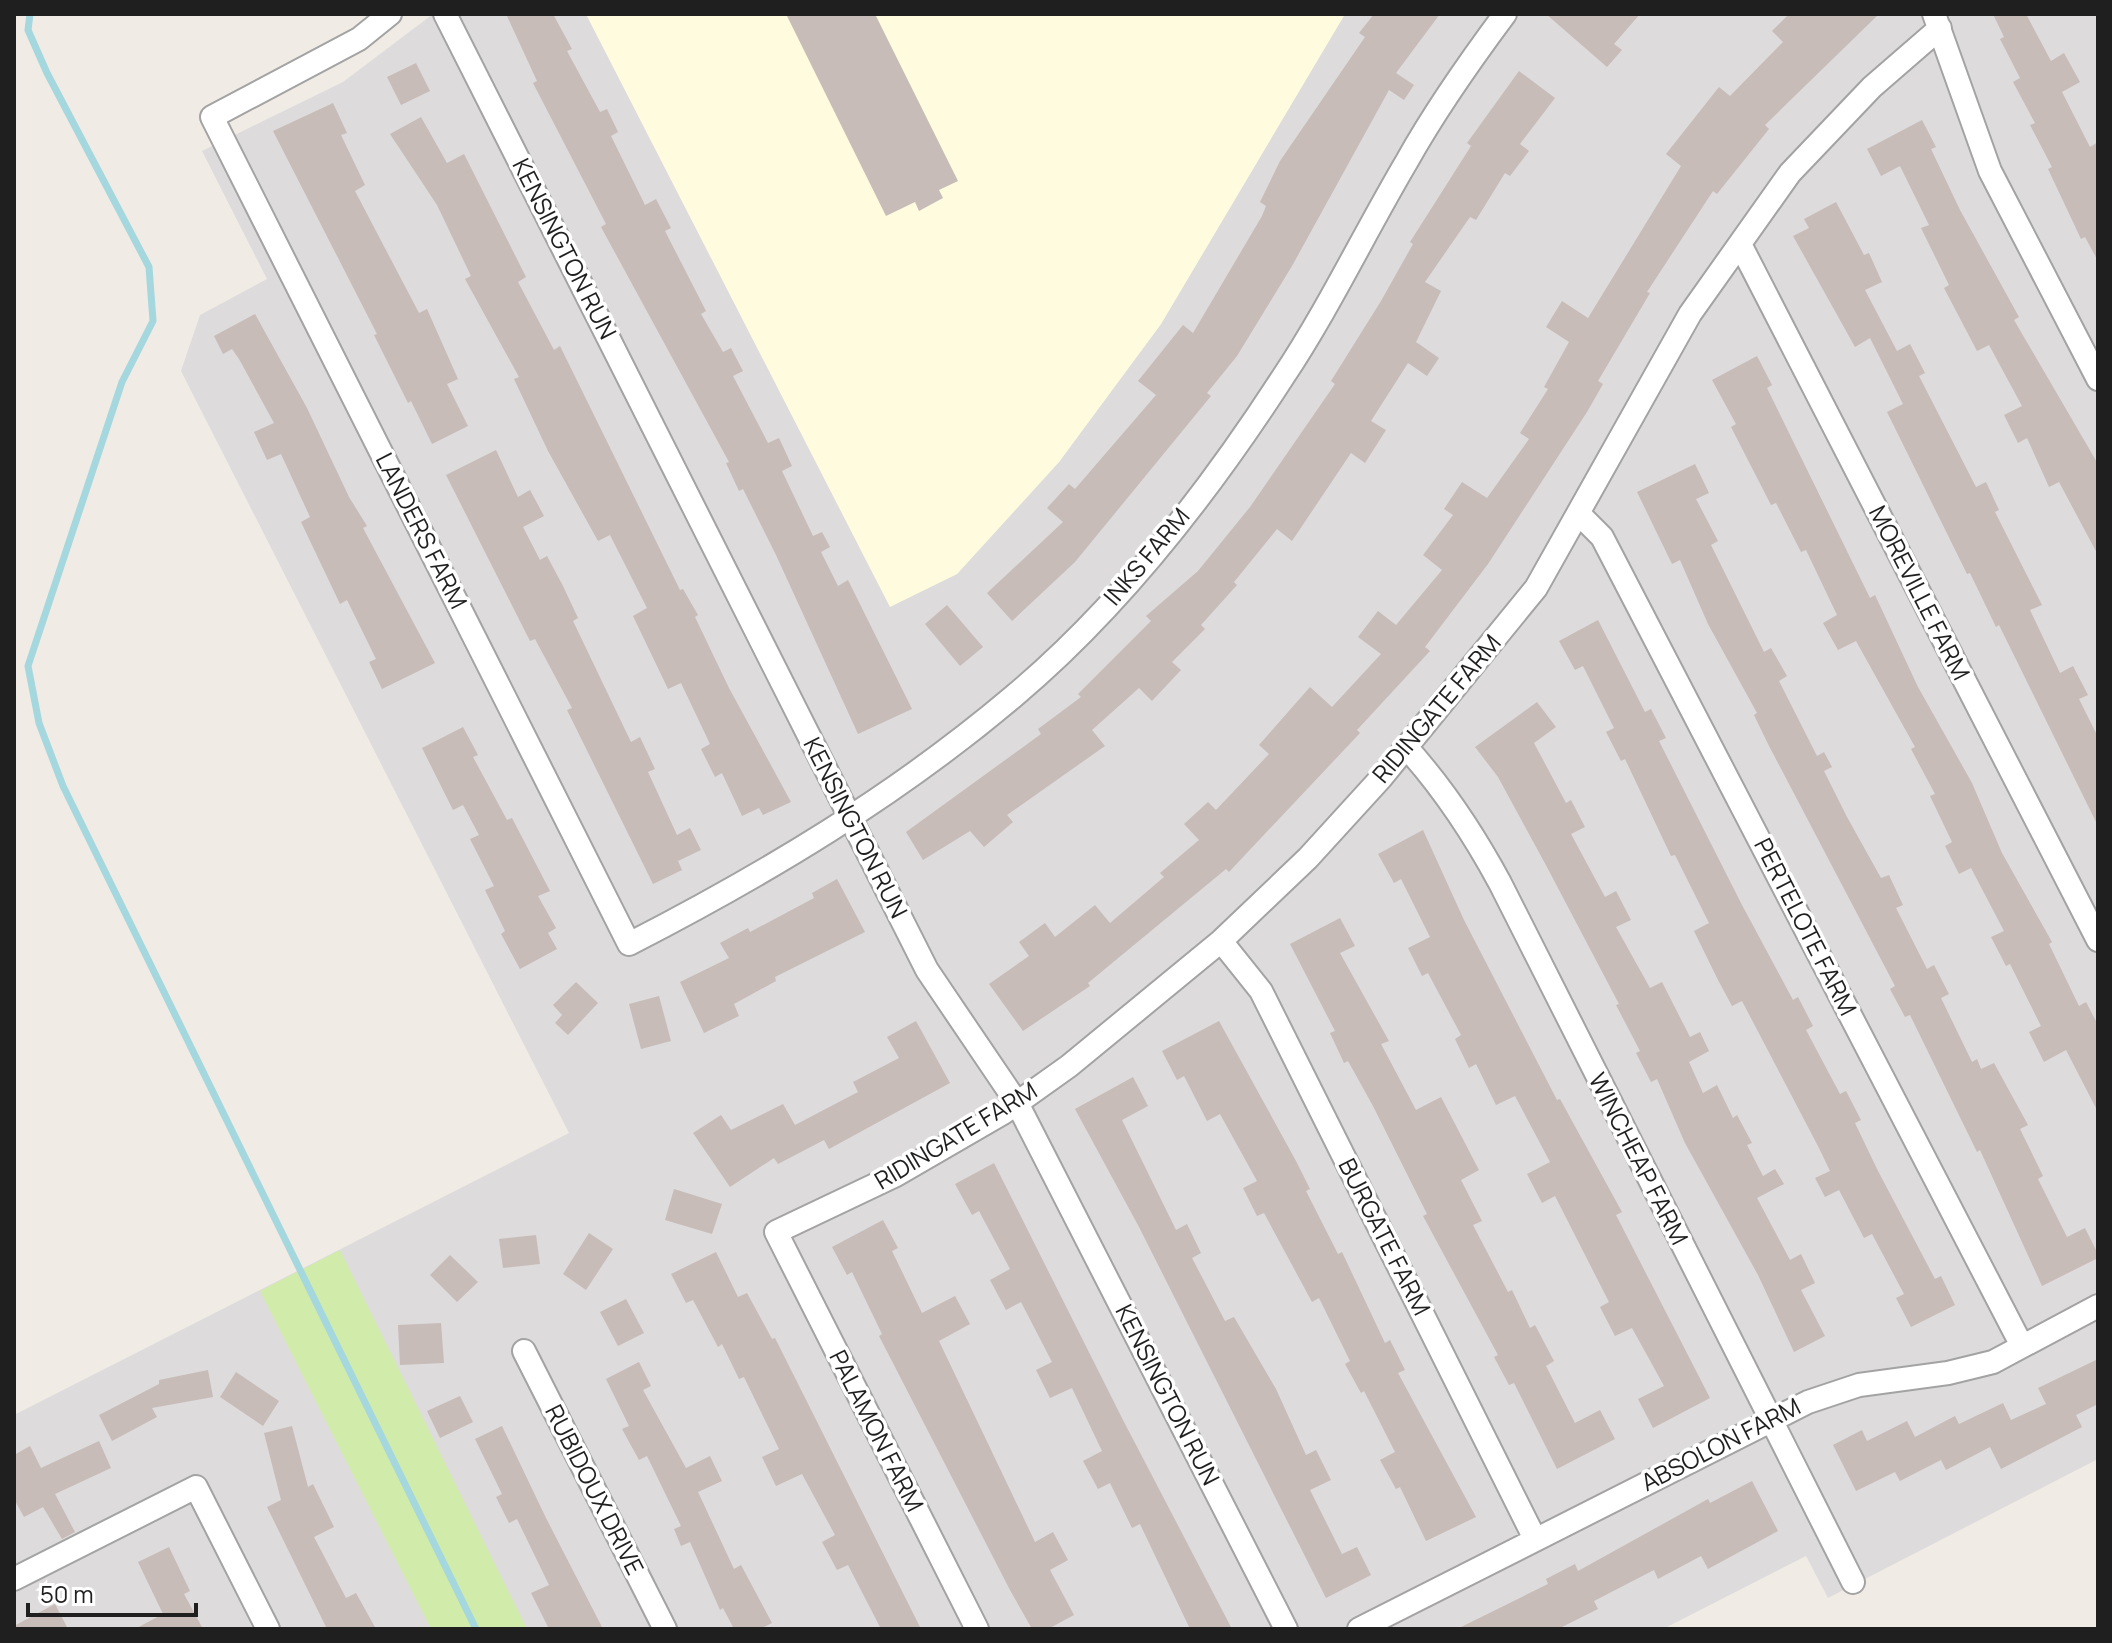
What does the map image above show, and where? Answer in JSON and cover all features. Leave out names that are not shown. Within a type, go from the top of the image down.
[{"type":"street","name":"LANDERS FARM","points":[[390,14],[359,39],[212,117],[629,944]]},
{"type":"street","name":"KENSINGTON RUN","points":[[445,14],[927,970],[1017,1103],[1286,1629]]},
{"type":"street","name":"INKS FARM","points":[[629,944],[742,886],[851,819],[1014,696],[1145,566],[1242,438],[1285,375],[1407,159],[1458,77],[1505,14]]},
{"type":"street","name":"RIDINGATE FARM","points":[[776,1232],[896,1175],[1017,1103],[1108,1037],[1221,941],[1308,858],[1406,747],[1536,588],[1690,314],[1790,173],[1937,21]]},
{"type":"street","points":[[1937,21],[1990,171],[2098,379]]},
{"type":"street","name":"MOREVILLE FARM","points":[[1741,246],[2098,940]]},
{"type":"street","name":"PERTELOTE FARM","points":[[1579,514],[1602,537],[2022,1346]]},
{"type":"street","name":"WINCHEAP FARM","points":[[1406,747],[1446,792],[1476,837],[1853,1582]]},
{"type":"street","name":"BURGATE FARM","points":[[1221,941],[1261,991],[1535,1539]]},
{"type":"street","name":"PALAMON FARM","points":[[776,1232],[977,1629]]},
{"type":"street","name":"ABSOLON FARM","points":[[1359,1629],[1808,1402],[1859,1385],[1948,1373],[1993,1362],[2098,1306]]},
{"type":"street","name":"RUBIDOUX DRIVE","points":[[524,1351],[665,1629]]},
{"type":"street","points":[[14,1579],[196,1487],[268,1629]]},
{"type":"shaded area","points":[[433,14],[586,14],[890,606],[957,574],[1059,462],[1161,324],[1345,14],[2098,14],[2098,1459],[1828,1598],[1806,1556],[1663,1629],[14,1629],[14,1415],[569,1133],[181,371],[200,315],[267,279],[202,151],[343,82]]},
{"type":"shaded area","points":[[586,14],[1345,14],[1161,324],[1059,462],[957,574],[890,607]]},
{"type":"green space","points":[[340,1250],[527,1629],[431,1629],[260,1291]]},
{"type":"building","points":[[506,14],[553,14],[572,49],[567,51],[600,112],[607,109],[618,132],[611,136],[645,205],[656,199],[671,228],[665,231],[706,311],[701,314],[723,352],[731,348],[743,371],[733,376],[768,443],[779,438],[792,466],[782,471],[813,536],[822,532],[830,547],[821,552],[838,586],[848,580],[912,709],[858,734],[743,489],[739,491],[726,463],[729,462],[601,227],[606,224],[533,83],[537,81]]},
{"type":"building","points":[[786,14],[875,14],[958,181],[939,190],[943,198],[919,211],[915,202],[886,216]]},
{"type":"building","points":[[1374,14],[1440,14],[1396,73],[1414,85],[1404,100],[1389,90],[1292,266],[1237,356],[1207,393],[1211,396],[1075,562],[1012,621],[987,593],[1063,522],[1047,508],[1069,484],[1075,489],[1156,395],[1138,381],[1183,325],[1193,333],[1262,216],[1266,206],[1260,202],[1280,161],[1365,37],[1359,33]]},
{"type":"building","points":[[1546,14],[1640,14],[1614,44],[1622,50],[1607,67]]},
{"type":"building","points":[[1789,14],[1879,14],[1765,125],[1769,129],[1717,194],[1713,191],[1647,292],[1650,293],[1598,381],[1603,384],[1587,412],[1488,564],[1425,647],[1430,651],[1357,730],[1360,733],[1229,872],[1226,869],[1088,983],[1090,986],[1023,1031],[989,984],[1029,956],[1019,942],[1045,923],[1055,937],[1095,905],[1110,923],[1164,877],[1160,873],[1199,840],[1184,824],[1208,802],[1216,810],[1269,754],[1259,745],[1310,687],[1332,707],[1381,654],[1358,637],[1378,611],[1396,625],[1442,570],[1423,555],[1453,515],[1444,509],[1462,482],[1487,498],[1529,439],[1520,433],[1548,389],[1544,387],[1569,342],[1546,327],[1562,301],[1588,318],[1681,166],[1666,154],[1719,87],[1730,96],[1783,42],[1772,31]]},
{"type":"building","points":[[1993,14],[2026,14],[2051,61],[2064,53],[2080,82],[2062,92],[2090,147],[2098,142],[2098,261],[2085,237],[2081,239],[2048,169],[2052,167],[2030,125],[2035,123],[2013,82],[2020,78],[2000,39],[2004,37]]},
{"type":"building","points":[[416,63],[430,91],[401,105],[387,77]]},
{"type":"building","points":[[1519,71],[1555,98],[1520,144],[1529,151],[1510,176],[1505,173],[1476,220],[1470,217],[1425,282],[1441,291],[1416,342],[1439,358],[1427,376],[1408,363],[1371,421],[1386,430],[1365,463],[1351,453],[1292,541],[1277,529],[1234,582],[1237,585],[1201,625],[1205,629],[1172,662],[1181,670],[1152,701],[1139,688],[1092,730],[1105,746],[1007,815],[1013,822],[984,847],[970,831],[923,860],[906,832],[1041,734],[1038,729],[1081,697],[1078,694],[1151,621],[1146,616],[1198,571],[1250,507],[1335,384],[1331,381],[1381,301],[1413,244],[1410,242],[1471,146],[1467,143]]},
{"type":"building","points":[[333,103],[347,133],[341,135],[365,185],[355,191],[419,313],[427,309],[458,379],[447,384],[468,426],[432,444],[411,401],[408,403],[374,335],[377,334],[273,131]]},
{"type":"building","points":[[421,117],[447,163],[464,154],[526,277],[518,282],[554,350],[560,346],[680,590],[683,589],[698,615],[695,617],[729,688],[791,802],[763,815],[759,808],[742,816],[722,773],[715,777],[701,749],[710,744],[681,683],[668,689],[633,616],[647,608],[610,535],[598,541],[548,451],[514,379],[519,377],[465,279],[471,276],[437,205],[390,134]]},
{"type":"building","points":[[1922,120],[1936,147],[1931,149],[1960,210],[2019,317],[2014,320],[2098,464],[2098,555],[2059,482],[2049,487],[2027,438],[2018,443],[2004,415],[2022,406],[1989,345],[1977,351],[1944,288],[1949,285],[1921,228],[1929,225],[1900,166],[1881,176],[1867,149]]},
{"type":"building","points":[[1836,202],[1864,255],[1869,253],[1882,282],[1865,290],[1897,351],[1910,344],[1925,373],[1919,376],[1976,487],[1986,482],[1999,510],[1995,512],[2042,605],[2030,610],[2060,673],[2073,666],[2088,695],[2079,699],[2098,737],[2098,826],[1999,625],[1996,627],[1970,573],[1967,574],[1887,412],[1903,404],[1870,338],[1855,347],[1793,236],[1809,228],[1804,219]]},
{"type":"building","points":[[255,314],[307,408],[349,497],[367,526],[363,528],[435,663],[382,689],[369,662],[376,659],[347,600],[340,604],[301,522],[310,517],[281,454],[267,460],[254,432],[274,423],[239,359],[232,349],[223,354],[214,336]]},
{"type":"building","points":[[1757,356],[1772,385],[1767,388],[1870,598],[1875,595],[1918,687],[1972,783],[2002,853],[2052,942],[2049,944],[2079,1006],[2086,1002],[2098,1025],[2098,1112],[2066,1050],[2044,1062],[2029,1032],[2041,1026],[2010,964],[2006,966],[1991,937],[2004,931],[1971,868],[1959,874],[1945,846],[1952,842],[1930,796],[1935,794],[1911,749],[1915,747],[1856,641],[1838,650],[1823,623],[1837,615],[1806,550],[1801,552],[1776,503],[1771,505],[1731,427],[1736,424],[1712,380]]},
{"type":"building","points":[[496,450],[518,497],[530,490],[544,516],[523,527],[540,560],[547,556],[563,586],[578,618],[573,621],[631,742],[640,737],[655,769],[648,772],[677,835],[690,828],[701,850],[678,861],[682,870],[653,884],[567,710],[572,708],[535,639],[530,641],[446,475]]},
{"type":"building","points":[[1695,464],[1709,493],[1696,499],[1718,541],[1711,545],[1764,652],[1771,648],[1787,676],[1779,681],[1817,756],[1824,752],[1832,767],[1824,771],[1847,817],[1881,878],[1889,875],[1903,905],[1896,908],[1927,969],[1934,965],[1949,994],[1941,998],[1972,1062],[1977,1059],[1981,1069],[1994,1063],[2028,1125],[2020,1129],[2043,1176],[2038,1179],[2067,1237],[2085,1228],[2098,1254],[2098,1258],[2042,1286],[1980,1150],[1977,1152],[1910,1015],[1905,1017],[1890,989],[1895,986],[1768,744],[1754,715],[1757,713],[1708,624],[1680,560],[1672,564],[1637,492]]},
{"type":"building","points":[[947,605],[983,647],[960,666],[925,624]]},
{"type":"building","points":[[1598,620],[1645,712],[1651,709],[1666,738],[1659,741],[1742,905],[1793,1000],[1798,997],[1813,1026],[1806,1030],[1840,1094],[1846,1091],[1861,1120],[1855,1123],[1878,1171],[1935,1279],[1941,1276],[1955,1305],[1911,1327],[1896,1298],[1904,1294],[1872,1234],[1864,1238],[1839,1190],[1825,1197],[1815,1178],[1830,1171],[1742,1001],[1732,1006],[1718,980],[1694,931],[1709,923],[1675,855],[1671,856],[1625,759],[1621,761],[1606,732],[1614,728],[1583,666],[1575,670],[1559,641]]},
{"type":"building","points":[[1537,702],[1556,727],[1534,743],[1566,803],[1571,800],[1585,827],[1571,834],[1605,897],[1616,891],[1631,920],[1616,927],[1650,988],[1662,982],[1690,1037],[1700,1032],[1709,1051],[1689,1062],[1703,1093],[1717,1085],[1733,1118],[1737,1115],[1752,1143],[1747,1145],[1763,1176],[1775,1169],[1784,1184],[1757,1198],[1790,1260],[1801,1254],[1815,1283],[1801,1290],[1825,1336],[1794,1352],[1758,1275],[1685,1143],[1657,1079],[1651,1082],[1636,1053],[1640,1051],[1616,1005],[1619,1004],[1548,869],[1498,777],[1475,747]]},
{"type":"building","points":[[463,727],[478,755],[473,757],[507,820],[512,818],[550,891],[538,896],[556,928],[548,933],[557,949],[520,969],[501,934],[505,931],[485,890],[494,886],[470,839],[479,835],[463,805],[453,810],[422,748]]},
{"type":"building","points":[[1423,830],[1464,920],[1557,1100],[1560,1099],[1622,1212],[1616,1215],[1710,1398],[1653,1428],[1638,1399],[1664,1386],[1632,1328],[1615,1336],[1600,1307],[1609,1302],[1555,1196],[1542,1203],[1527,1174],[1550,1162],[1515,1096],[1496,1105],[1476,1064],[1469,1068],[1455,1039],[1461,1035],[1428,973],[1422,976],[1408,948],[1430,937],[1401,879],[1394,883],[1378,854]]},
{"type":"building","points":[[837,879],[865,932],[775,977],[776,981],[734,1004],[739,1016],[704,1033],[680,982],[729,958],[720,943],[748,928],[750,932],[814,898],[812,893]]},
{"type":"building","points":[[1340,918],[1355,946],[1340,953],[1389,1041],[1381,1044],[1416,1110],[1441,1097],[1479,1170],[1461,1180],[1482,1221],[1473,1225],[1508,1292],[1512,1290],[1530,1328],[1535,1325],[1554,1361],[1546,1366],[1575,1423],[1600,1410],[1615,1439],[1557,1469],[1514,1383],[1509,1385],[1494,1357],[1498,1355],[1423,1216],[1427,1214],[1373,1106],[1348,1061],[1344,1063],[1330,1033],[1335,1031],[1290,944]]},
{"type":"building","points":[[576,982],[598,1003],[568,1035],[555,1023],[562,1015],[553,1005]]},
{"type":"building","points":[[659,996],[671,1041],[641,1049],[629,1004]]},
{"type":"building","points":[[916,1021],[950,1083],[829,1149],[824,1140],[778,1164],[774,1158],[730,1187],[693,1133],[721,1115],[731,1130],[783,1104],[795,1125],[858,1092],[853,1082],[899,1058],[887,1037]]},
{"type":"building","points":[[1219,1021],[1296,1161],[1310,1189],[1306,1191],[1338,1254],[1342,1252],[1385,1343],[1390,1340],[1405,1370],[1398,1373],[1476,1517],[1426,1541],[1400,1487],[1396,1489],[1380,1460],[1395,1452],[1364,1391],[1361,1393],[1345,1364],[1350,1361],[1319,1298],[1312,1302],[1264,1213],[1257,1216],[1243,1188],[1257,1181],[1220,1114],[1207,1121],[1184,1076],[1177,1080],[1162,1051]]},
{"type":"building","points":[[1133,1077],[1148,1106],[1122,1120],[1176,1230],[1187,1224],[1201,1253],[1192,1258],[1225,1321],[1234,1317],[1276,1389],[1306,1455],[1316,1450],[1331,1480],[1310,1490],[1342,1554],[1357,1547],[1371,1575],[1326,1598],[1139,1227],[1075,1109]]},
{"type":"building","points":[[994,1163],[1232,1629],[1190,1629],[1140,1524],[1132,1528],[1110,1483],[1098,1489],[1083,1461],[1102,1451],[1072,1388],[1050,1398],[1036,1370],[1052,1362],[1021,1302],[1006,1310],[990,1280],[1010,1269],[979,1211],[972,1215],[955,1184]]},
{"type":"building","points":[[674,1189],[722,1204],[712,1234],[665,1220]]},
{"type":"building","points":[[883,1220],[898,1248],[892,1251],[922,1313],[955,1296],[970,1324],[939,1341],[1035,1542],[1053,1532],[1068,1560],[1050,1570],[1074,1615],[1048,1629],[1032,1629],[879,1336],[882,1334],[852,1272],[847,1275],[832,1247]]},
{"type":"building","points":[[589,1233],[613,1249],[586,1290],[563,1274]]},
{"type":"building","points":[[536,1235],[540,1264],[503,1268],[499,1239]]},
{"type":"building","points":[[716,1252],[738,1297],[747,1293],[772,1339],[775,1338],[921,1629],[881,1629],[848,1565],[837,1570],[822,1542],[835,1535],[802,1474],[776,1486],[762,1457],[779,1449],[744,1377],[739,1379],[722,1344],[718,1347],[693,1300],[686,1303],[671,1274]]},
{"type":"building","points":[[450,1255],[478,1282],[457,1302],[430,1275]]},
{"type":"building","points":[[626,1299],[644,1333],[618,1346],[600,1312]]},
{"type":"building","points":[[441,1323],[444,1363],[400,1365],[398,1325]]},
{"type":"building","points":[[2098,1359],[2098,1404],[2076,1415],[2082,1427],[2001,1469],[1990,1447],[1946,1470],[1941,1460],[1900,1481],[1895,1472],[1856,1491],[1833,1445],[1862,1430],[1867,1441],[1907,1421],[1915,1437],[1955,1416],[1959,1424],[2003,1403],[2011,1420],[2046,1404],[2038,1388]]},
{"type":"building","points":[[639,1362],[651,1386],[643,1390],[686,1468],[710,1456],[722,1481],[698,1492],[734,1569],[741,1565],[772,1623],[760,1629],[734,1629],[723,1608],[720,1610],[690,1542],[681,1546],[674,1529],[681,1526],[647,1456],[639,1460],[622,1429],[629,1426],[606,1379]]},
{"type":"building","points":[[208,1370],[213,1397],[152,1408],[157,1417],[112,1441],[99,1415],[159,1384],[159,1380]]},
{"type":"building","points":[[236,1372],[279,1401],[263,1426],[220,1397]]},
{"type":"building","points":[[460,1396],[473,1422],[440,1438],[427,1411]]},
{"type":"building","points":[[292,1426],[308,1487],[313,1484],[334,1527],[314,1537],[346,1598],[356,1593],[376,1629],[327,1629],[267,1507],[281,1500],[264,1433]]},
{"type":"building","points":[[502,1426],[603,1629],[549,1629],[531,1593],[549,1585],[517,1519],[509,1523],[496,1497],[502,1494],[475,1439]]},
{"type":"building","points":[[99,1441],[111,1468],[55,1494],[75,1532],[62,1539],[43,1507],[24,1517],[14,1499],[14,1455],[30,1446],[41,1468]]},
{"type":"building","points":[[1752,1481],[1778,1531],[1708,1569],[1701,1556],[1658,1579],[1654,1570],[1594,1601],[1598,1609],[1558,1629],[1457,1629],[1548,1584],[1546,1579],[1575,1564],[1578,1571],[1708,1499],[1710,1503]]},
{"type":"building","points":[[169,1547],[190,1591],[184,1594],[203,1629],[135,1629],[163,1614],[138,1562]]},
{"type":"building","points":[[55,1604],[68,1629],[14,1629],[14,1626]]},
{"type":"waterway","points":[[30,14],[28,30],[47,73],[149,267],[153,321],[122,382],[28,666],[39,723],[63,786],[476,1629]]}]
